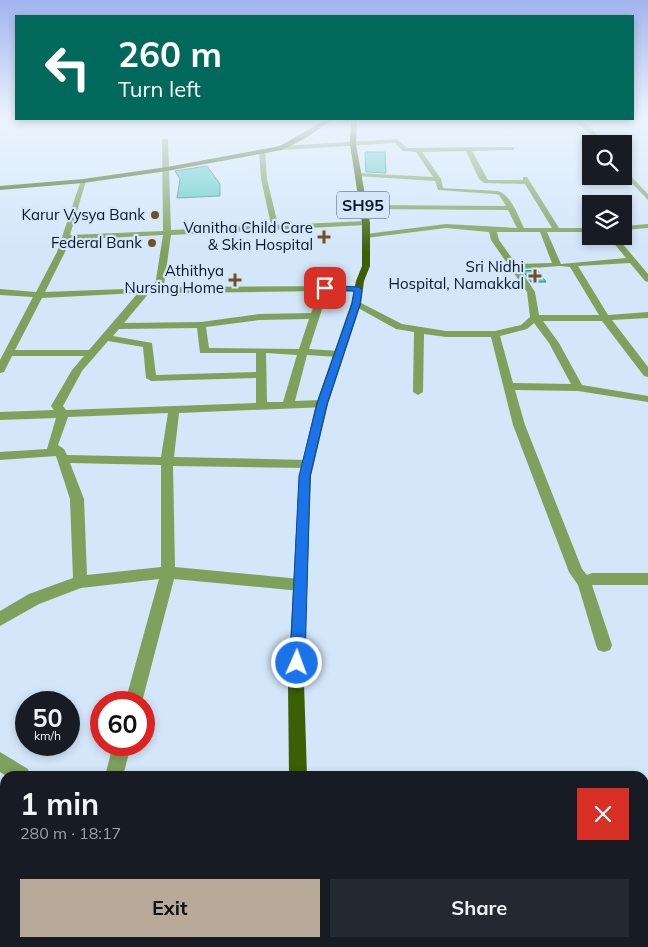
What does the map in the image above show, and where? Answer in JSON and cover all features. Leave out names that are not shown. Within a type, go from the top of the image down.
[{"type":"main road","points":[[0,188],[83,182],[198,163]]},
{"type":"main road","name":"SH95","points":[[298,771],[296,683],[305,476],[322,404],[356,304],[358,289],[366,266],[366,223],[356,163]]},
{"type":"street","points":[[159,286],[167,233],[167,163]]},
{"type":"street","points":[[263,163],[264,179],[275,227]]},
{"type":"street","points":[[427,163],[438,179],[440,189],[496,192],[501,194],[511,208],[521,229]]},
{"type":"street","points":[[475,163],[482,179],[486,182],[526,180],[557,230]]},
{"type":"street","points":[[358,175],[438,179]]},
{"type":"street","points":[[632,181],[648,198]]},
{"type":"street","points":[[0,370],[61,252],[83,182]]},
{"type":"street","points":[[363,207],[511,208]]},
{"type":"street","points":[[65,238],[366,223]]},
{"type":"street","points":[[366,236],[478,226],[492,230],[582,230]]},
{"type":"street","points":[[632,227],[648,226]]},
{"type":"street","points":[[542,229],[557,265]]},
{"type":"street","points":[[492,230],[494,240],[531,292],[535,318],[555,342],[558,353],[578,388]]},
{"type":"street","points":[[620,245],[648,279]]},
{"type":"street","points":[[514,267],[632,260]]},
{"type":"street","points":[[572,264],[605,318],[648,374]]},
{"type":"street","points":[[0,292],[40,294],[144,292],[159,286],[175,290],[358,289]]},
{"type":"street","points":[[288,405],[314,316],[325,288]]},
{"type":"street","points":[[63,414],[57,406],[76,370],[144,292]]},
{"type":"street","points":[[356,304],[399,327],[446,334],[495,334],[524,327],[535,318],[648,316]]},
{"type":"street","points":[[116,326],[201,325],[259,317],[314,316]]},
{"type":"street","points":[[201,325],[204,351],[261,350],[339,354]]},
{"type":"street","points":[[418,392],[419,330]]},
{"type":"street","points":[[495,334],[519,425],[576,572],[584,582],[604,645]]},
{"type":"street","points":[[105,338],[148,345],[151,378],[261,375]]},
{"type":"street","points":[[261,350],[262,406]]},
{"type":"street","points":[[9,354],[92,353]]},
{"type":"street","points":[[509,386],[578,388],[648,399]]},
{"type":"street","points":[[0,416],[322,404]]},
{"type":"street","points":[[136,691],[168,572],[167,460],[174,410]]},
{"type":"street","points":[[63,414],[52,447],[62,455],[77,499],[80,582]]},
{"type":"street","points":[[0,456],[62,455],[308,464]]},
{"type":"street","points":[[0,619],[34,599],[80,582],[168,572],[300,585]]},
{"type":"street","points":[[584,582],[592,579],[648,579]]},
{"type":"street","points":[[115,771],[119,756]]},
{"type":"street","points":[[0,761],[13,771]]},
{"type":"building","points":[[366,163],[386,163],[386,173],[366,172]]},
{"type":"building","points":[[207,166],[220,184],[220,196],[177,198],[180,179],[175,171]]},
{"type":"building","points":[[537,270],[546,282],[531,282],[523,271]]},
{"type":"place","name":"Karur Vysya Bank","points":[[155,215]]},
{"type":"place","name":"Vanitha Child Care & Skin Hospital","points":[[324,237]]},
{"type":"place","name":"Federal Bank","points":[[152,243]]},
{"type":"place","name":"Sri Nidhi Hospital, Namakkal","points":[[535,276]]},
{"type":"place","name":"Athithya Nursing Home","points":[[235,280]]},
{"type":"route","points":[[297,663],[305,476],[322,404],[356,304],[358,289],[325,288]]}]
